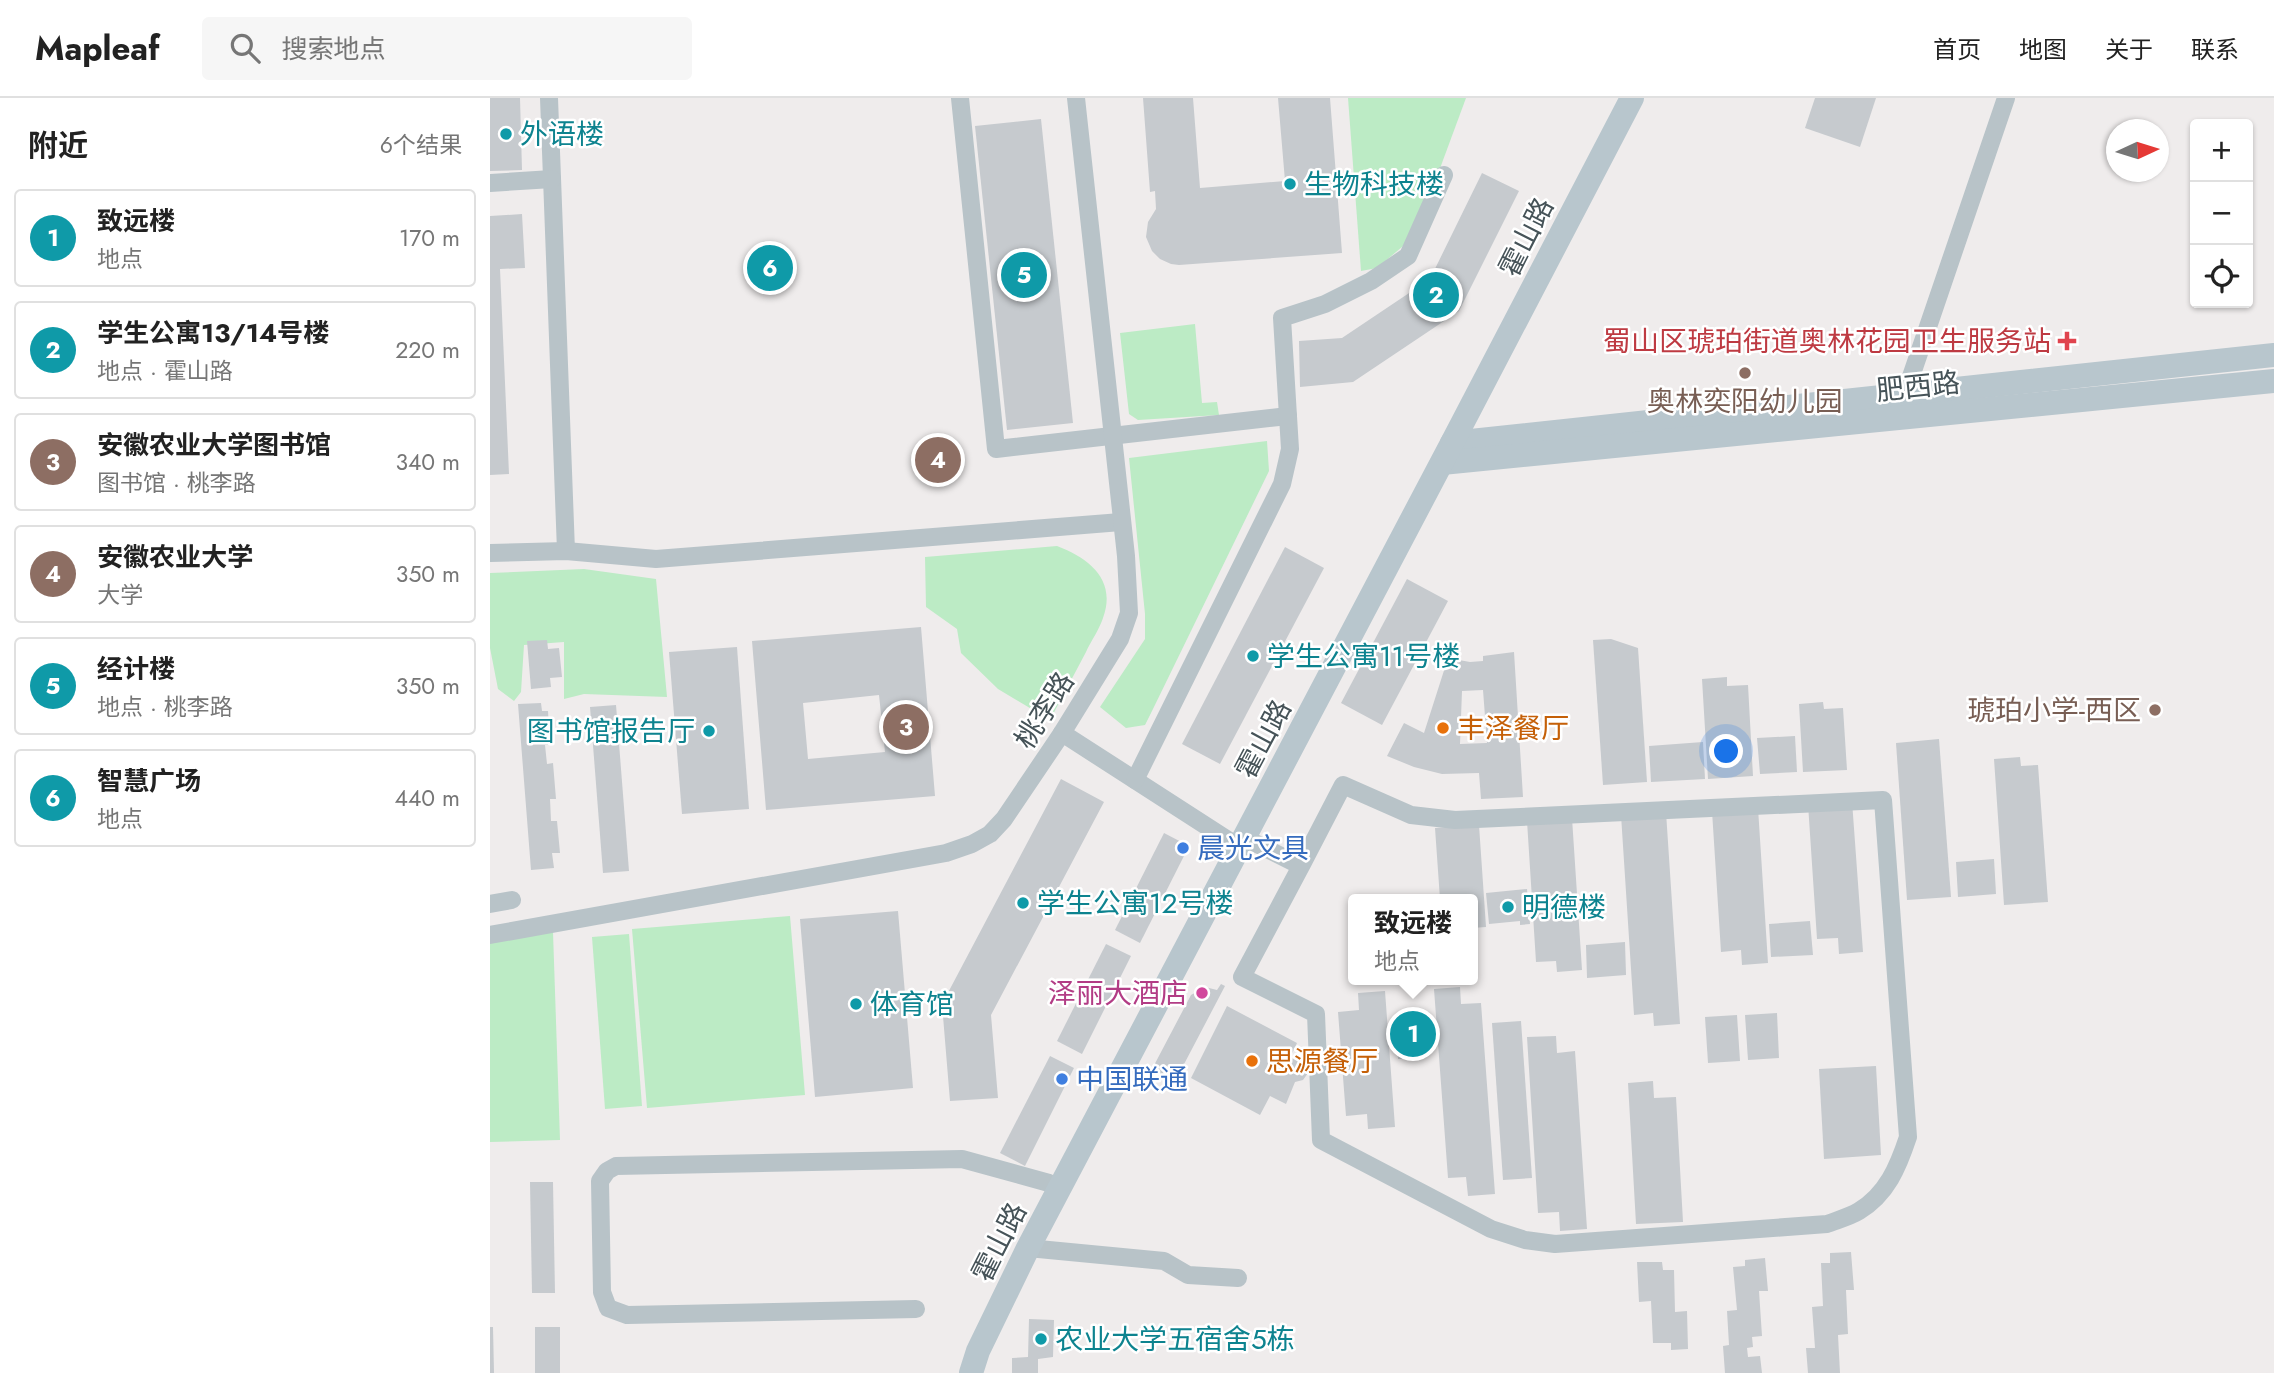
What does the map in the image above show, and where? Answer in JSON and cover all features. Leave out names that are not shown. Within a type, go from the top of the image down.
[{"type":"main road","name":"霍山路","points":[[971,1373],[978,1351],[1028,1248],[1613,98]]},
{"type":"main road","name":"霍山路","points":[[956,1373],[969,1339],[1049,1183],[1447,453],[1632,98]]},
{"type":"main road","name":"肥西路","points":[[1447,453],[1900,406],[2274,355]]},
{"type":"main road","name":"肥西路","points":[[1900,406],[2274,381]]},
{"type":"street","points":[[549,98],[566,551]]},
{"type":"street","points":[[960,98],[996,449],[1288,416]]},
{"type":"street","name":"桃李路","points":[[490,935],[946,853],[990,834],[1004,819],[1062,733],[1125,630],[1130,603],[1076,98]]},
{"type":"street","points":[[1900,406],[2006,98]]},
{"type":"street","points":[[1135,780],[1282,484],[1290,449],[1282,318],[1325,304],[1371,281],[1408,256],[1444,175]]},
{"type":"street","points":[[490,183],[552,179]]},
{"type":"street","points":[[490,553],[566,551],[656,559],[1121,522]]},
{"type":"street","points":[[1062,733],[1135,780],[1236,839],[1301,866]]},
{"type":"street","points":[[1343,785],[1411,816],[1455,820],[1882,800],[1908,1137],[1897,1168],[1881,1193],[1858,1212],[1827,1224],[1555,1244],[1525,1240],[1491,1229],[1321,1140],[1316,1014],[1242,977],[1301,866],[1343,785]]},
{"type":"street","points":[[490,904],[512,900]]},
{"type":"street","points":[[916,1309],[627,1315],[608,1308],[602,1292],[600,1181],[607,1171],[616,1166],[962,1159],[1049,1183]]},
{"type":"street","points":[[1028,1248],[1164,1261],[1188,1275],[1238,1278]]},
{"type":"green space","points":[[1348,98],[1466,98],[1415,236],[1377,268],[1361,271]]},
{"type":"green space","points":[[1195,324],[1202,403],[1217,402],[1219,415],[1138,420],[1129,414],[1120,333]]},
{"type":"green space","points":[[1267,441],[1269,471],[1152,711],[1145,725],[1126,728],[1100,707],[1145,639],[1145,614],[1129,458]]},
{"type":"green space","points":[[1057,546],[1080,557],[1097,572],[1106,592],[1106,604],[1099,627],[1050,720],[998,689],[961,653],[957,629],[926,607],[925,557]]},
{"type":"green space","points":[[584,569],[656,579],[667,697],[584,694],[564,699],[564,642],[524,645],[521,692],[514,701],[498,689],[490,648],[490,573]]},
{"type":"green space","points":[[790,916],[805,1095],[647,1108],[632,929]]},
{"type":"green space","points":[[553,932],[560,1140],[490,1142],[490,934]]},
{"type":"green space","points":[[629,934],[642,1106],[605,1109],[592,937]]},
{"type":"building","name":"外语楼","points":[[490,98],[520,98],[522,170],[490,171]]},
{"type":"building","name":"生物科技楼","points":[[1143,98],[1193,98],[1200,188],[1285,181],[1278,98],[1330,98],[1342,253],[1179,265],[1160,259],[1152,251],[1146,237],[1148,222],[1156,209],[1155,191],[1150,192]]},
{"type":"building","points":[[1815,98],[1876,98],[1860,147],[1805,128]]},
{"type":"building","points":[[1041,119],[1073,423],[1007,430],[975,126]]},
{"type":"building","points":[[1482,173],[1519,191],[1459,311],[1353,382],[1300,387],[1299,341],[1342,338],[1430,279]]},
{"type":"building","points":[[522,214],[525,268],[500,269],[509,474],[490,475],[490,216]]},
{"type":"building","name":"学生公寓11号楼","points":[[1285,547],[1324,568],[1220,764],[1182,744]]},
{"type":"building","points":[[1407,579],[1448,601],[1382,725],[1341,703]]},
{"type":"building","points":[[921,627],[935,796],[766,810],[752,641]],"holes":[[[879,695],[885,752],[808,759],[803,703]]]},
{"type":"building","points":[[1611,639],[1638,648],[1647,782],[1603,785],[1593,640]]},
{"type":"building","points":[[547,640],[548,649],[559,648],[562,677],[550,678],[551,687],[531,689],[527,641]]},
{"type":"building","name":"图书馆报告厅","points":[[737,647],[749,809],[682,814],[669,652]]},
{"type":"building","name":"丰泽餐厅","points":[[1514,652],[1523,797],[1481,799],[1479,773],[1442,774],[1387,756],[1404,723],[1424,733],[1448,658],[1470,662],[1483,661],[1483,656]],"holes":[[[1483,690],[1487,743],[1460,744],[1462,691]]]},
{"type":"building","points":[[1727,677],[1727,686],[1748,685],[1753,776],[1708,779],[1702,679]]},
{"type":"building","points":[[1823,702],[1824,709],[1843,708],[1847,770],[1803,772],[1799,704]]},
{"type":"building","points":[[541,703],[542,711],[548,711],[550,745],[545,745],[547,764],[553,763],[556,799],[550,799],[551,821],[557,821],[560,853],[552,853],[554,868],[531,870],[518,704]]},
{"type":"building","points":[[616,705],[629,871],[603,873],[590,707]]},
{"type":"building","points":[[1795,736],[1797,772],[1760,774],[1757,738]]},
{"type":"building","points":[[1939,739],[1951,897],[1907,900],[1896,743]]},
{"type":"building","points":[[1703,742],[1705,779],[1651,782],[1649,746]]},
{"type":"building","points":[[2020,757],[2021,766],[2038,765],[2048,902],[2004,905],[1994,759]]},
{"type":"building","name":"学生公寓12号楼","points":[[1061,779],[1104,802],[991,1015],[998,1098],[950,1101],[942,1004]]},
{"type":"building","points":[[1852,801],[1863,952],[1839,954],[1838,938],[1817,939],[1808,804]]},
{"type":"building","points":[[1758,808],[1768,963],[1742,965],[1741,950],[1721,952],[1712,811]]},
{"type":"building","points":[[1666,812],[1680,1024],[1654,1026],[1653,1013],[1634,1015],[1621,815]]},
{"type":"building","points":[[1572,818],[1582,970],[1557,972],[1556,961],[1536,962],[1527,821]]},
{"type":"building","points":[[1479,825],[1486,927],[1478,928],[1478,894],[1440,894],[1435,828]]},
{"type":"building","points":[[1164,833],[1189,846],[1140,943],[1115,930]]},
{"type":"building","points":[[1994,859],[1996,894],[1958,897],[1956,862]]},
{"type":"building","name":"明德楼","points":[[1527,889],[1530,924],[1520,925],[1520,921],[1489,924],[1486,893]]},
{"type":"building","name":"体育馆","points":[[898,911],[913,1088],[815,1097],[800,919]]},
{"type":"building","points":[[1810,921],[1813,955],[1771,957],[1769,924]]},
{"type":"building","points":[[1625,942],[1626,975],[1587,978],[1586,945]]},
{"type":"building","points":[[1106,944],[1131,956],[1082,1054],[1057,1041]]},
{"type":"building","name":"泽丽大酒店","points":[[1221,984],[1225,986],[1182,1068],[1187,1071],[1179,1086],[1150,1073],[1191,995],[1205,987],[1217,990]]},
{"type":"building","points":[[1460,987],[1461,1004],[1481,1003],[1495,1194],[1468,1196],[1466,1177],[1448,1178],[1434,989]]},
{"type":"building","points":[[1385,991],[1395,1127],[1368,1129],[1367,1114],[1346,1116],[1338,1012],[1359,1010],[1358,993]]},
{"type":"building","name":"思源餐厅","points":[[1227,1006],[1297,1043],[1289,1060],[1296,1057],[1303,1059],[1308,1063],[1308,1073],[1303,1080],[1295,1082],[1286,1104],[1270,1096],[1260,1115],[1191,1078]]},
{"type":"building","points":[[1429,1012],[1430,1029],[1435,1029],[1436,1039],[1430,1040],[1431,1052],[1425,1058],[1398,1059],[1397,1041],[1390,1042],[1389,1027],[1397,1027],[1396,1014]]},
{"type":"building","points":[[1777,1013],[1779,1058],[1748,1060],[1745,1015]]},
{"type":"building","points":[[1737,1015],[1740,1061],[1708,1063],[1705,1017]]},
{"type":"building","points":[[1521,1021],[1532,1178],[1503,1180],[1492,1023]]},
{"type":"building","points":[[1556,1036],[1557,1053],[1575,1051],[1587,1229],[1560,1231],[1559,1212],[1538,1213],[1527,1037]]},
{"type":"building","points":[[1050,1056],[1074,1068],[1025,1166],[1000,1153]]},
{"type":"building","points":[[1876,1066],[1881,1155],[1824,1159],[1819,1069]]},
{"type":"building","points":[[1653,1081],[1654,1098],[1676,1097],[1683,1222],[1636,1224],[1628,1083]]},
{"type":"building","points":[[530,1182],[553,1182],[555,1293],[532,1293]]},
{"type":"building","points":[[1851,1252],[1854,1290],[1846,1290],[1848,1334],[1838,1335],[1840,1373],[1808,1373],[1806,1348],[1815,1348],[1812,1307],[1823,1306],[1821,1263],[1830,1263],[1830,1253]]},
{"type":"building","points":[[1765,1258],[1768,1291],[1759,1291],[1762,1336],[1752,1337],[1753,1347],[1747,1348],[1748,1357],[1760,1356],[1762,1373],[1725,1373],[1723,1346],[1729,1345],[1727,1311],[1737,1310],[1733,1267],[1745,1266],[1745,1260]]},
{"type":"building","points":[[1637,1262],[1662,1262],[1663,1270],[1674,1270],[1675,1312],[1687,1311],[1688,1349],[1671,1350],[1671,1343],[1653,1343],[1651,1301],[1639,1302]]},
{"type":"building","name":"农业大学五宿舍5栋","points":[[1029,1319],[1054,1320],[1053,1357],[1038,1359],[1038,1373],[1012,1373],[1012,1358],[1028,1357]]},
{"type":"building","points":[[490,1327],[493,1327],[494,1373],[490,1373]]},
{"type":"building","points":[[535,1327],[560,1327],[560,1373],[535,1373]]},
{"type":"place","name":"外语楼","points":[[506,134]]},
{"type":"place","name":"生物科技楼","points":[[1290,184]]},
{"type":"place","name":"智慧广场","points":[[770,268]]},
{"type":"place","name":"经计楼","points":[[1024,275]]},
{"type":"place","name":"学生公寓13/14号楼","points":[[1436,295]]},
{"type":"place","name":"蜀山区琥珀街道奥林花园卫生服务站","points":[[2067,341]]},
{"type":"place","name":"奥林奕阳幼儿园","points":[[1745,373]]},
{"type":"place","name":"安徽农业大学","points":[[938,460]]},
{"type":"place","name":"学生公寓11号楼","points":[[1253,656]]},
{"type":"place","name":"琥珀小学-西区","points":[[2155,710]]},
{"type":"place","name":"安徽农业大学图书馆","points":[[906,727]]},
{"type":"place","name":"丰泽餐厅","points":[[1443,728]]},
{"type":"place","name":"图书馆报告厅","points":[[709,731]]},
{"type":"place","name":"晨光文具","points":[[1183,848]]},
{"type":"place","name":"学生公寓12号楼","points":[[1023,903]]},
{"type":"place","name":"明德楼","points":[[1508,907]]},
{"type":"place","name":"泽丽大酒店","points":[[1202,993]]},
{"type":"place","name":"体育馆","points":[[856,1004]]},
{"type":"place","name":"致远楼","points":[[1413,1034]]},
{"type":"place","name":"思源餐厅","points":[[1252,1061]]},
{"type":"place","name":"中国联通","points":[[1062,1079]]},
{"type":"place","name":"农业大学五宿舍5栋","points":[[1041,1339]]}]
